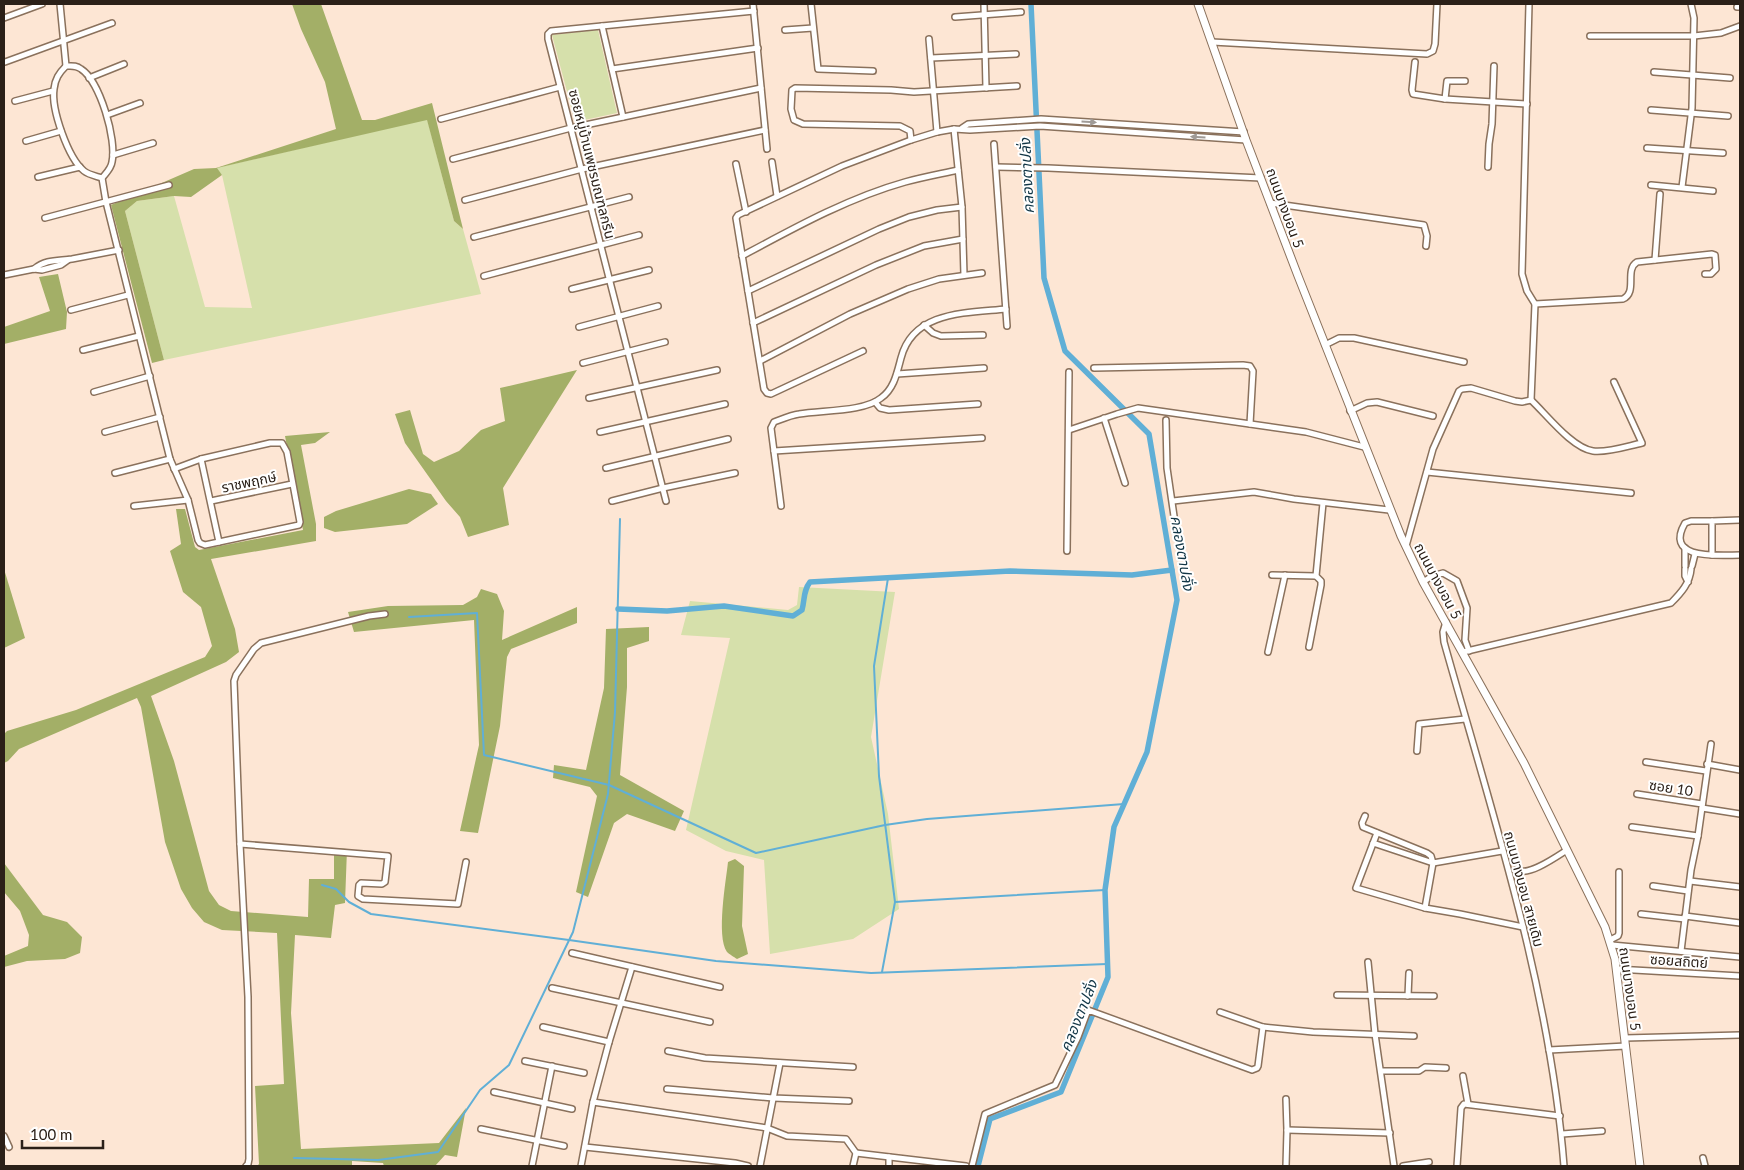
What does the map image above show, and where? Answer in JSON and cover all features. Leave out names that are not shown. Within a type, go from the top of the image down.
[{"type":"main road","name":"ถนนบางบอน 5","points":[[1198,4],[1246,140],[1399,533],[1423,582],[1466,652],[1524,763],[1611,942],[1625,1038],[1640,1166]]},
{"type":"street","points":[[4,18],[42,4]]},
{"type":"street","points":[[60,4],[66,66],[57,76],[53,91],[61,131],[69,150],[84,171],[102,178]]},
{"type":"street","points":[[753,4],[767,149]]},
{"type":"street","points":[[811,4],[818,69],[873,71]]},
{"type":"street","points":[[984,4],[986,88]]},
{"type":"street","points":[[1212,42],[1415,58],[1433,50],[1437,4]]},
{"type":"street","points":[[1529,4],[1522,274],[1535,306],[1531,400],[1570,440],[1583,449],[1600,451],[1642,443],[1614,382]]},
{"type":"street","points":[[1682,187],[1692,113],[1694,18],[1691,4]]},
{"type":"street","name":"ซอยหมู่บ้านเพชรมณฑลกรีน","points":[[666,501],[548,34],[551,31],[754,11]]},
{"type":"street","points":[[955,17],[1021,12]]},
{"type":"street","points":[[6,62],[112,23]]},
{"type":"street","points":[[602,26],[623,117]]},
{"type":"street","points":[[1590,36],[1694,36],[1721,33],[1740,26]]},
{"type":"street","points":[[785,30],[813,28]]},
{"type":"street","points":[[929,39],[938,132]]},
{"type":"street","points":[[612,69],[758,48]]},
{"type":"street","points":[[930,58],[1016,54]]},
{"type":"street","points":[[1415,58],[1412,90],[1414,94],[1445,99],[1527,104]]},
{"type":"street","points":[[90,78],[124,64]]},
{"type":"street","points":[[66,66],[82,69],[90,78],[106,115],[113,155],[109,170],[102,178]]},
{"type":"street","points":[[1488,167],[1494,66]]},
{"type":"street","points":[[1654,72],[1730,78]]},
{"type":"street","points":[[1445,99],[1447,81],[1465,81]]},
{"type":"street","points":[[912,140],[910,131],[900,126],[803,124],[794,120],[791,109],[792,90],[795,88],[914,92],[1017,86]]},
{"type":"street","points":[[441,119],[560,87]]},
{"type":"street","points":[[453,159],[571,128],[761,88]]},
{"type":"street","points":[[15,102],[53,91]]},
{"type":"street","points":[[106,115],[140,104]]},
{"type":"street","points":[[1651,110],[1728,116]]},
{"type":"street","points":[[961,129],[968,124],[1041,119],[1244,132]]},
{"type":"street","points":[[1055,127],[1056,120]]},
{"type":"street","points":[[1008,121],[1008,128]]},
{"type":"street","points":[[1120,124],[1120,132]]},
{"type":"street","points":[[863,351],[771,394],[767,393],[764,389],[742,256],[736,218],[738,215],[842,166],[912,140],[954,129],[970,130],[1040,126],[1246,140]]},
{"type":"street","points":[[1181,128],[1181,136]]},
{"type":"street","points":[[954,129],[962,208],[964,275]]},
{"type":"street","points":[[464,200],[582,169],[766,130]]},
{"type":"street","points":[[26,141],[61,131]]},
{"type":"street","points":[[113,155],[153,143]]},
{"type":"street","points":[[994,144],[1007,326]]},
{"type":"street","points":[[1647,148],[1723,153]]},
{"type":"street","points":[[772,162],[778,196]]},
{"type":"street","points":[[736,164],[746,212]]},
{"type":"street","points":[[38,177],[80,166]]},
{"type":"street","points":[[996,167],[1261,178]]},
{"type":"street","points":[[742,256],[802,224],[865,196],[905,182],[958,170]]},
{"type":"street","points":[[102,178],[128,295],[170,459],[174,469],[188,500],[198,540],[205,545],[299,525],[287,452],[282,443],[270,443],[201,459],[174,469]]},
{"type":"street","points":[[45,218],[169,184]]},
{"type":"street","points":[[1651,185],[1713,190]]},
{"type":"street","points":[[1654,260],[1660,194]]},
{"type":"street","points":[[474,237],[629,197]]},
{"type":"street","points":[[1270,203],[1424,225],[1427,236],[1426,246]]},
{"type":"street","points":[[748,291],[879,228],[909,217],[937,210],[962,208]]},
{"type":"street","points":[[484,276],[639,235]]},
{"type":"street","points":[[753,323],[876,265],[916,249],[963,239]]},
{"type":"street","points":[[4,275],[34,269],[42,270],[61,265],[69,260],[119,250]]},
{"type":"street","points":[[1535,306],[1623,299],[1628,297],[1632,268],[1638,262],[1715,255],[1716,269],[1711,274],[1705,274]]},
{"type":"street","points":[[572,289],[649,270]]},
{"type":"street","points":[[760,361],[850,314],[908,289],[939,279],[982,273]]},
{"type":"street","points":[[71,310],[128,295]]},
{"type":"street","points":[[579,326],[658,306]]},
{"type":"street","points":[[781,506],[771,428],[774,422],[798,414],[868,406],[882,398],[895,381],[904,348],[911,335],[924,326],[954,314],[1006,309]]},
{"type":"street","points":[[924,326],[941,336],[983,335]]},
{"type":"street","points":[[82,350],[139,336]]},
{"type":"street","points":[[1325,345],[1339,338],[1354,338],[1464,362]]},
{"type":"street","points":[[583,363],[665,342]]},
{"type":"street","points":[[1094,368],[1250,366],[1253,371],[1250,424]]},
{"type":"street","points":[[897,374],[984,368]]},
{"type":"street","points":[[589,398],[717,370]]},
{"type":"street","points":[[1067,552],[1070,372]]},
{"type":"street","points":[[94,392],[150,376]]},
{"type":"street","points":[[1406,547],[1439,435],[1459,391],[1471,388],[1515,401],[1531,400]]},
{"type":"street","points":[[875,402],[880,408],[889,410],[978,404]]},
{"type":"street","points":[[1350,411],[1367,403],[1377,402],[1433,416]]},
{"type":"street","points":[[600,432],[725,404]]},
{"type":"street","points":[[1069,430],[1138,408],[1306,432],[1364,446]]},
{"type":"street","points":[[105,432],[160,417]]},
{"type":"street","points":[[1104,418],[1125,483]]},
{"type":"street","points":[[1166,420],[1166,468],[1173,500],[1175,523]]},
{"type":"street","points":[[774,451],[982,438]]},
{"type":"street","points":[[606,468],[728,439]]},
{"type":"street","points":[[115,473],[170,459]]},
{"type":"street","name":"ราชพฤกษ์","points":[[201,459],[220,542]]},
{"type":"street","points":[[612,501],[735,472]]},
{"type":"street","points":[[1427,472],[1631,493]]},
{"type":"street","name":"ราชพฤกษ์","points":[[211,501],[292,484]]},
{"type":"street","points":[[1173,500],[1254,492],[1277,497],[1389,510]]},
{"type":"street","points":[[134,506],[188,500]]},
{"type":"street","points":[[1316,576],[1324,503]]},
{"type":"street","points":[[1712,520],[1712,555]]},
{"type":"street","points":[[1740,520],[1691,521],[1685,523],[1681,535],[1681,543],[1695,554],[1740,555]]},
{"type":"street","points":[[1423,582],[1432,576],[1443,573],[1457,581],[1467,608],[1466,652],[1671,603],[1682,593],[1691,577],[1685,548]]},
{"type":"street","points":[[1688,568],[1695,554]]},
{"type":"street","points":[[1272,575],[1316,576],[1321,581],[1309,646]]},
{"type":"street","points":[[1268,652],[1286,575]]},
{"type":"street","points":[[246,1166],[248,1164],[249,1143],[248,997],[234,681],[254,648],[261,643],[369,616],[385,614]]},
{"type":"street","name":"ถนนบางบอน สายเดิม","points":[[1446,622],[1443,632],[1444,642],[1534,968],[1560,1116],[1564,1166]]},
{"type":"street","points":[[1417,751],[1419,724],[1465,719]]},
{"type":"street","points":[[1681,951],[1688,891],[1711,744]]},
{"type":"street","points":[[1646,762],[1706,772]]},
{"type":"street","points":[[1707,764],[1740,770]]},
{"type":"street","name":"ซอย 10","points":[[1637,794],[1740,814]]},
{"type":"street","points":[[1365,816],[1362,827],[1431,856],[1433,863],[1426,908]]},
{"type":"street","points":[[1632,828],[1698,836]]},
{"type":"street","points":[[1377,833],[1356,888],[1426,908],[1522,927]]},
{"type":"street","points":[[1373,843],[1433,863],[1502,851]]},
{"type":"street","points":[[240,844],[388,856],[385,882],[382,884],[361,883],[358,896],[362,899],[458,904],[466,862]]},
{"type":"street","points":[[1516,870],[1520,872],[1530,871],[1567,850]]},
{"type":"street","points":[[1611,942],[1619,933],[1620,872]]},
{"type":"street","points":[[1690,881],[1740,887]]},
{"type":"street","points":[[1654,886],[1688,891]]},
{"type":"street","points":[[1642,914],[1740,922]]},
{"type":"street","points":[[1611,942],[1740,957]]},
{"type":"street","points":[[572,953],[720,988]]},
{"type":"street","points":[[1368,962],[1375,1034],[1394,1166]]},
{"type":"street","points":[[581,1166],[593,1102],[632,967]]},
{"type":"street","name":"ซอยสถิตย์","points":[[1616,969],[1740,976]]},
{"type":"street","points":[[1408,996],[1409,973]]},
{"type":"street","points":[[552,988],[710,1022]]},
{"type":"street","points":[[1337,995],[1434,996]]},
{"type":"street","points":[[972,1166],[985,1114],[1055,1085],[1078,1037],[1088,1010],[1252,1070],[1258,1066],[1263,1026]]},
{"type":"street","points":[[1220,1012],[1263,1026],[1313,1032],[1414,1036]]},
{"type":"street","points":[[543,1027],[609,1042]]},
{"type":"street","points":[[1625,1038],[1740,1035]]},
{"type":"street","points":[[1549,1050],[1626,1046]]},
{"type":"street","points":[[668,1051],[705,1058],[853,1067]]},
{"type":"street","points":[[524,1060],[584,1073]]},
{"type":"street","points":[[760,1166],[780,1063]]},
{"type":"street","points":[[532,1166],[552,1066]]},
{"type":"street","points":[[1381,1071],[1419,1071],[1425,1067],[1446,1068]]},
{"type":"street","points":[[1462,1076],[1468,1104]]},
{"type":"street","points":[[667,1088],[773,1098],[849,1101]]},
{"type":"street","points":[[494,1092],[572,1109]]},
{"type":"street","points":[[1286,1099],[1286,1166]]},
{"type":"street","points":[[593,1102],[767,1128],[787,1136],[846,1139],[856,1153],[966,1166]]},
{"type":"street","points":[[1457,1166],[1461,1108],[1464,1104],[1560,1116]]},
{"type":"street","points":[[481,1129],[564,1146]]},
{"type":"street","points":[[1287,1130],[1390,1133]]},
{"type":"street","points":[[1562,1134],[1602,1131]]},
{"type":"street","points":[[4,1136],[9,1147]]},
{"type":"street","points":[[584,1147],[748,1166]]},
{"type":"street","points":[[853,1166],[856,1153]]},
{"type":"street","points":[[888,1166],[890,1157]]},
{"type":"street","points":[[1703,1158],[1705,1166]]},
{"type":"street","points":[[1403,1166],[1429,1162]]},
{"type":"green space","points":[[292,4],[321,4],[362,120],[375,120],[432,103],[463,229],[454,221],[427,120],[217,168],[222,175],[191,197],[174,196],[137,201],[125,211],[164,360],[152,363],[111,205],[194,169],[216,168],[336,129],[325,82]]},
{"type":"green space","points":[[598,30],[617,113],[575,122],[552,35]]},
{"type":"green space","points":[[427,119],[454,221],[463,229],[481,294],[164,360],[125,211],[137,201],[174,196],[205,307],[252,308],[222,175],[216,168]]},
{"type":"green space","points":[[58,274],[67,312],[66,329],[4,344],[4,327],[50,311],[39,277]]},
{"type":"green space","points":[[577,370],[503,488],[509,525],[468,537],[460,517],[446,501],[405,443],[395,414],[410,410],[423,454],[434,462],[459,451],[481,430],[505,421],[500,388]]},
{"type":"green space","points":[[330,432],[315,443],[301,445],[316,524],[316,541],[211,559],[235,629],[239,652],[226,662],[151,696],[174,761],[209,891],[219,905],[231,911],[308,917],[309,879],[334,879],[334,848],[347,849],[345,903],[335,905],[331,938],[295,935],[291,1013],[301,1149],[439,1143],[466,1108],[457,1157],[445,1155],[435,1166],[384,1166],[383,1163],[352,1161],[352,1166],[257,1166],[259,1164],[255,1086],[284,1084],[277,933],[222,930],[204,922],[192,908],[181,889],[165,842],[141,707],[137,698],[19,749],[4,763],[4,734],[7,731],[76,710],[205,657],[212,646],[201,607],[183,592],[170,551],[181,544],[176,509],[185,509],[195,547],[199,550],[303,530],[285,436]]},
{"type":"green space","points":[[409,489],[431,494],[438,504],[407,524],[335,532],[324,528],[324,517],[336,511]]},
{"type":"green space","points":[[4,569],[25,638],[4,648]]},
{"type":"green space","points":[[799,587],[895,592],[871,737],[888,814],[899,909],[853,939],[770,954],[764,860],[726,851],[686,830],[730,638],[681,635],[690,601],[788,610],[797,605]]},
{"type":"green space","points":[[481,589],[497,594],[504,611],[502,640],[577,607],[577,623],[511,649],[507,657],[500,726],[478,833],[460,831],[479,745],[474,620],[354,632],[348,612],[388,606],[463,605],[477,597]]},
{"type":"green space","points":[[649,627],[649,641],[627,648],[627,687],[620,775],[684,811],[675,831],[627,814],[614,823],[588,897],[576,892],[597,796],[590,787],[553,778],[554,765],[586,770],[604,688],[606,629]]},
{"type":"green space","points":[[735,859],[744,866],[742,926],[748,954],[737,959],[727,952],[722,934],[728,862]]},
{"type":"green space","points":[[4,863],[43,915],[67,922],[82,937],[80,953],[65,959],[27,961],[4,967],[4,956],[28,946],[29,935],[20,911],[4,892]]},
{"type":"waterway","name":"คลองตาปลั่ง","points":[[978,1166],[990,1119],[1061,1092],[1108,977],[1105,890],[1114,827],[1147,752],[1177,600],[1149,434],[1065,351],[1044,278],[1031,4]]},
{"type":"waterway","points":[[294,1158],[378,1160],[438,1152],[480,1090],[509,1065],[573,932],[608,794],[615,712],[620,519]]},
{"type":"waterway","points":[[618,609],[667,611],[724,606],[793,616],[802,610],[805,592],[810,582],[1010,571],[1132,575],[1172,570]]},
{"type":"waterway","points":[[882,972],[895,902],[879,776],[874,666],[888,578]]},
{"type":"waterway","points":[[409,617],[477,613],[484,755],[609,785],[756,853],[885,825],[927,819],[1124,804]]},
{"type":"waterway","points":[[322,885],[336,889],[349,902],[371,914],[716,961],[871,973],[1107,964]]},
{"type":"waterway","points":[[895,902],[1105,890]]}]
